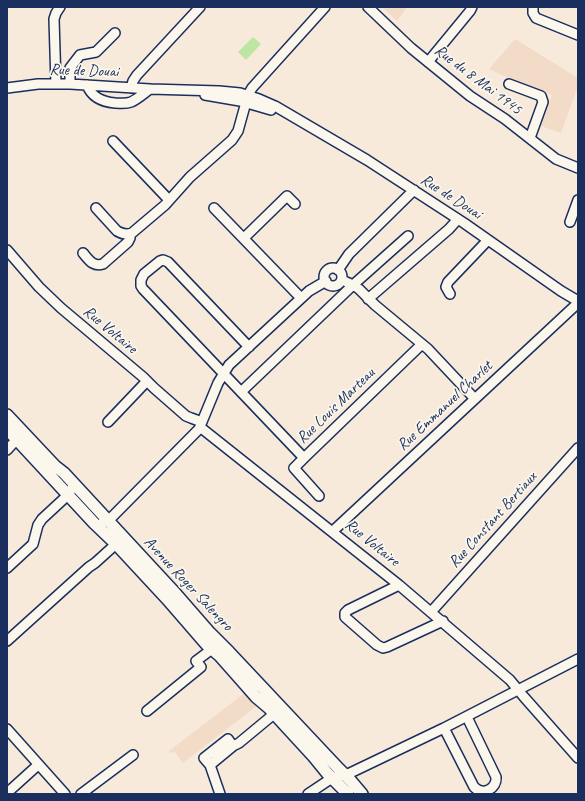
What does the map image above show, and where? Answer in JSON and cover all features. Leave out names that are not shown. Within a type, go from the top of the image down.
[{"type":"main road","name":"Avenue Roger Salengro","points":[[7,415],[55,466],[64,473],[71,490]]},
{"type":"main road","name":"Avenue Roger Salengro","points":[[7,429],[176,594],[210,633],[338,769],[339,777],[327,773],[274,714],[258,700],[244,682],[116,544],[101,522]]},
{"type":"main road","points":[[339,777],[348,794]]},
{"type":"main road","points":[[339,777],[352,781],[362,794]]},
{"type":"street","points":[[56,84],[54,19],[60,7]]},
{"type":"street","points":[[131,88],[137,75],[200,7]]},
{"type":"street","points":[[96,208],[117,230],[124,234],[132,233],[169,200],[190,177],[232,140],[238,131],[247,99],[253,87],[325,7]]},
{"type":"street","name":"Rue du 8 Mai 1945","points":[[368,7],[397,35],[470,96],[505,118],[556,159],[578,168]]},
{"type":"street","points":[[428,62],[472,7]]},
{"type":"street","points":[[533,7],[532,13],[536,18],[578,35]]},
{"type":"street","points":[[70,84],[70,68],[80,55],[96,52],[115,33]]},
{"type":"street","name":"Rue de Douai","points":[[7,88],[38,84],[70,84],[160,89],[234,100],[247,99],[304,123],[359,155],[458,219],[578,302]]},
{"type":"street","points":[[509,84],[541,96],[543,102],[530,138]]},
{"type":"street","points":[[87,85],[92,94],[98,99],[120,103],[133,101],[150,89]]},
{"type":"street","points":[[113,141],[169,200]]},
{"type":"street","points":[[338,270],[349,254],[414,190]]},
{"type":"street","points":[[244,238],[287,196],[295,204]]},
{"type":"street","points":[[570,222],[578,200]]},
{"type":"street","points":[[214,208],[301,298]]},
{"type":"street","points":[[368,298],[449,229],[458,219]]},
{"type":"street","points":[[83,253],[94,264],[98,266],[103,264],[128,242],[130,234]]},
{"type":"street","points":[[241,392],[353,285],[408,236]]},
{"type":"street","points":[[450,294],[446,287],[448,282],[488,240]]},
{"type":"street","name":"Rue Voltaire","points":[[7,250],[39,287],[61,308],[186,416],[201,424],[333,531],[442,621],[510,680],[578,758]]},
{"type":"street","name":"Rue Louis Marteau","points":[[249,347],[171,264],[163,260],[158,262],[144,274],[141,280],[141,286],[143,289],[304,458],[422,344]]},
{"type":"street","points":[[328,270],[338,270],[341,274],[342,280],[338,284],[332,286],[326,281],[325,275],[328,270]]},
{"type":"street","points":[[342,280],[359,289],[422,344],[475,399]]},
{"type":"street","points":[[101,522],[159,470],[197,431],[218,382],[229,365],[301,298],[312,289],[326,281]]},
{"type":"street","name":"Rue Emmanuel Charlet","points":[[333,531],[578,302]]},
{"type":"street","points":[[108,422],[147,382]]},
{"type":"street","points":[[7,419],[71,490]]},
{"type":"street","points":[[7,424],[71,490]]},
{"type":"street","points":[[7,450],[17,439]]},
{"type":"street","name":"Rue Constant Bertiaux","points":[[431,612],[578,448]]},
{"type":"street","points":[[304,458],[294,468],[319,496]]},
{"type":"street","points":[[7,568],[31,546],[42,519],[71,490]]},
{"type":"street","points":[[7,641],[116,544]]},
{"type":"street","points":[[399,585],[348,610],[345,613],[345,617],[381,648],[385,648],[442,621]]},
{"type":"street","points":[[147,710],[201,667],[196,661],[212,649]]},
{"type":"street","points":[[308,794],[339,777],[467,717],[578,659]]},
{"type":"street","points":[[220,794],[210,765],[204,758],[228,739],[233,746],[239,743],[274,714]]},
{"type":"street","points":[[444,728],[474,787],[477,790],[488,790],[495,785],[496,777],[467,717]]},
{"type":"street","points":[[7,729],[65,794]]},
{"type":"street","points":[[81,794],[133,755]]},
{"type":"street","points":[[7,793],[38,765]]},
{"type":"street","points":[[339,777],[353,794]]},
{"type":"street","points":[[339,777],[357,794]]},
{"type":"shaded area","points":[[382,7],[407,7],[397,21]]},
{"type":"shaded area","points":[[515,39],[578,78],[578,86],[561,133],[541,126],[552,95],[489,69]]},
{"type":"shaded area","points":[[246,692],[258,705],[183,763],[174,751],[171,753],[169,751]]},
{"type":"green space","points":[[253,37],[261,44],[246,60],[238,52]]}]
